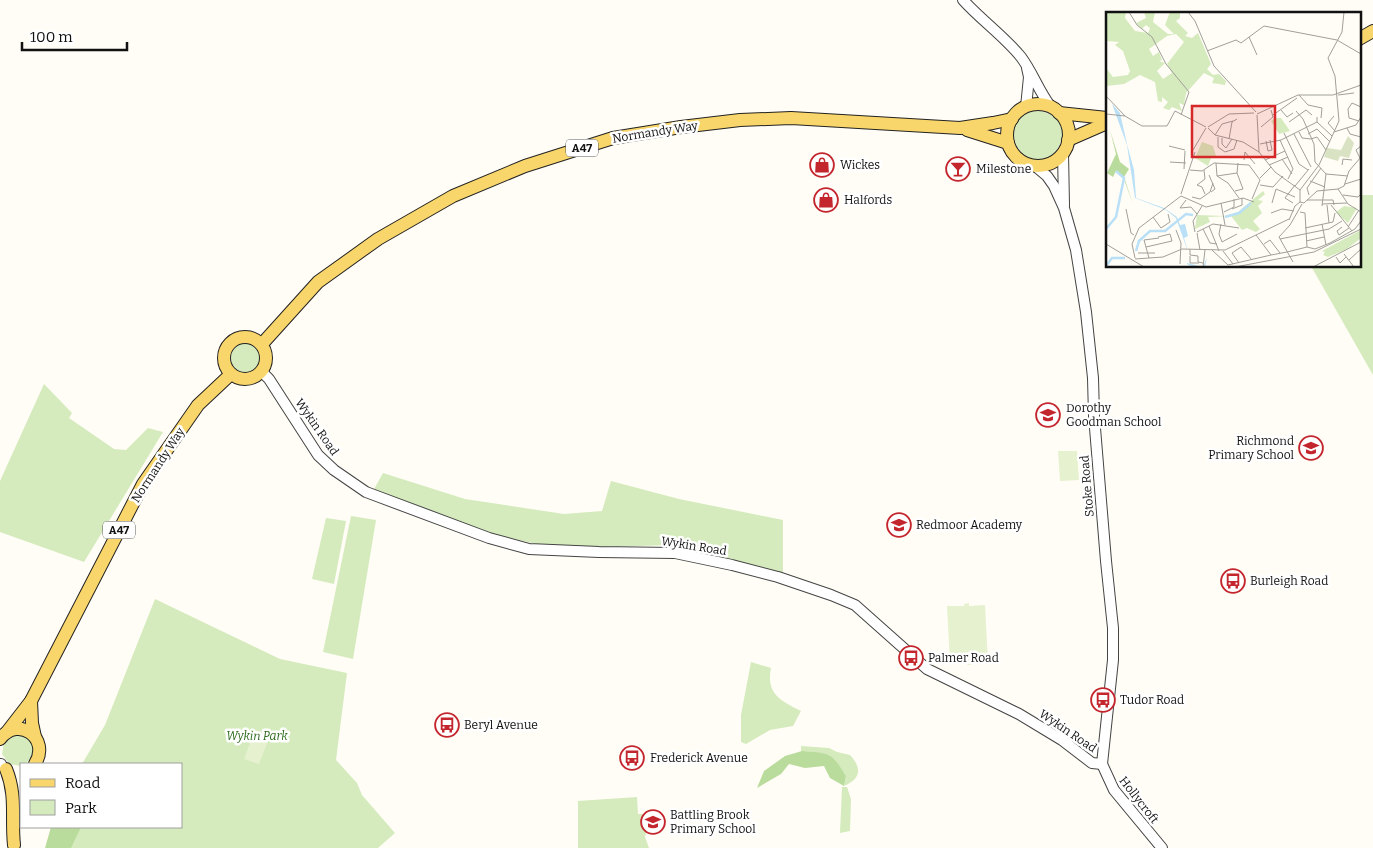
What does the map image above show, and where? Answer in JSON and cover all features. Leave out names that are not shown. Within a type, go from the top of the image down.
[{"type":"main road","points":[[1360,38],[1373,31]]},
{"type":"main road","points":[[1055,110],[1065,120],[1068,130],[1068,140],[1063,153],[1054,162],[1035,166],[1017,157],[1008,143],[1008,131],[1012,119],[1026,107],[1034,105],[1106,118]]},
{"type":"main road","name":"Normandy Way","points":[[262,344],[318,282],[378,239],[453,196],[525,166],[614,138],[680,126],[740,120],[791,118],[960,128],[994,124],[1012,119]]},
{"type":"main road","points":[[1068,140],[1106,123]]},
{"type":"main road","name":"Normandy Way","points":[[960,128],[1008,143]]},
{"type":"main road","points":[[251,337],[262,344],[266,350],[267,358],[262,372],[250,379],[244,380],[231,374],[224,363],[224,357],[225,350],[233,341],[239,338],[251,337]]},
{"type":"main road","name":"Normandy Way","points":[[2,736],[31,701],[143,484],[198,405],[231,374]]},
{"type":"main road","points":[[31,701],[32,723],[40,750],[36,763]]},
{"type":"main road","points":[[2,736],[14,729],[22,729],[30,732],[35,738]]},
{"type":"main road","points":[[2,765],[14,772],[20,772]]},
{"type":"main road","points":[[2,765],[11,781],[13,792],[14,846]]},
{"type":"main road","points":[[14,846],[22,828]]},
{"type":"street","points":[[962,0],[1001,35],[1026,64],[1044,98],[1055,110]]},
{"type":"street","points":[[1026,64],[1029,77],[1026,107]]},
{"type":"street","name":"Stoke Road","points":[[1063,153],[1064,208]]},
{"type":"street","name":"Stoke Road","points":[[1035,166],[1047,176],[1054,186],[1064,208],[1076,250],[1086,312],[1105,554],[1113,628],[1113,660],[1102,764]]},
{"type":"street","name":"Wykin Road","points":[[262,372],[269,379],[318,455],[334,470],[366,492],[489,538],[529,549],[675,553],[741,567],[831,595],[854,605],[927,669],[1018,714],[1062,740],[1092,763],[1102,764]]},
{"type":"street","name":"Hollycroft","points":[[1102,764],[1114,790],[1162,848]]},
{"type":"green space","points":[[1037,110],[1048,113],[1055,118],[1063,129],[1060,143],[1049,159],[1035,159],[1026,156],[1020,152],[1014,139],[1013,131],[1019,118],[1026,112]]},
{"type":"green space","points":[[1373,195],[1373,375],[1312,268],[1360,268],[1360,196]]},
{"type":"green space","points":[[246,343],[257,347],[261,358],[257,369],[246,373],[235,369],[231,358],[235,347]]},
{"type":"green space","points":[[44,384],[72,413],[69,418],[114,449],[126,450],[148,428],[163,432],[84,562],[0,532],[0,481]]},
{"type":"green space","points":[[1058,451],[1077,451],[1079,480],[1060,481]]},
{"type":"green space","points":[[383,473],[465,499],[564,514],[602,511],[611,481],[679,499],[783,520],[783,574],[670,545],[604,547],[537,544],[495,535],[374,489]]},
{"type":"green space","points":[[351,516],[376,520],[353,659],[323,652]]},
{"type":"green space","points":[[326,518],[346,521],[334,584],[312,579]]},
{"type":"green space","name":"Wykin Park","points":[[155,599],[280,659],[347,673],[336,760],[357,783],[362,795],[395,833],[378,848],[51,848],[53,828],[182,828],[182,763],[83,763],[105,725]]},
{"type":"green space","points":[[969,603],[969,606],[985,605],[988,662],[973,663],[972,665],[967,665],[966,663],[950,664],[947,606],[964,606],[964,604]]},
{"type":"green space","points":[[751,662],[771,668],[771,684],[776,695],[801,711],[793,726],[770,730],[746,744],[741,742],[741,715]]},
{"type":"green space","points":[[255,730],[270,736],[259,764],[244,759]]},
{"type":"green space","points":[[13,735],[26,736],[30,739],[33,746],[31,758],[26,763],[20,763],[20,766],[9,764],[2,754],[4,742]]},
{"type":"green space","points":[[801,746],[829,748],[850,755],[857,764],[857,777],[844,786],[846,776],[837,762],[823,753],[801,751]]},
{"type":"green space","points":[[802,751],[824,753],[833,758],[846,776],[844,786],[830,778],[824,766],[805,768],[789,764],[781,774],[757,788],[764,771],[785,756]]},
{"type":"green space","points":[[842,787],[847,787],[851,799],[850,831],[840,833]]},
{"type":"green space","points":[[637,797],[638,814],[650,814],[645,837],[649,848],[578,848],[578,801]]},
{"type":"green space","points":[[51,828],[81,828],[71,848],[45,848]]},
{"type":"place","name":"Wickes","points":[[822,165]]},
{"type":"place","name":"Milestone","points":[[958,169]]},
{"type":"place","name":"Halfords","points":[[826,200]]},
{"type":"place","name":"Dorothy Goodman School","points":[[1048,415]]},
{"type":"place","name":"Richmond Primary School","points":[[1311,448]]},
{"type":"place","name":"Redmoor Academy","points":[[899,525]]},
{"type":"place","name":"Burleigh Road","points":[[1233,581]]},
{"type":"place","name":"Palmer Road","points":[[911,658]]},
{"type":"place","name":"Tudor Road","points":[[1103,700]]},
{"type":"place","name":"Beryl Avenue","points":[[447,725]]},
{"type":"place","name":"Frederick Avenue","points":[[632,758]]},
{"type":"place","name":"Battling Brook Primary School","points":[[653,822]]}]
